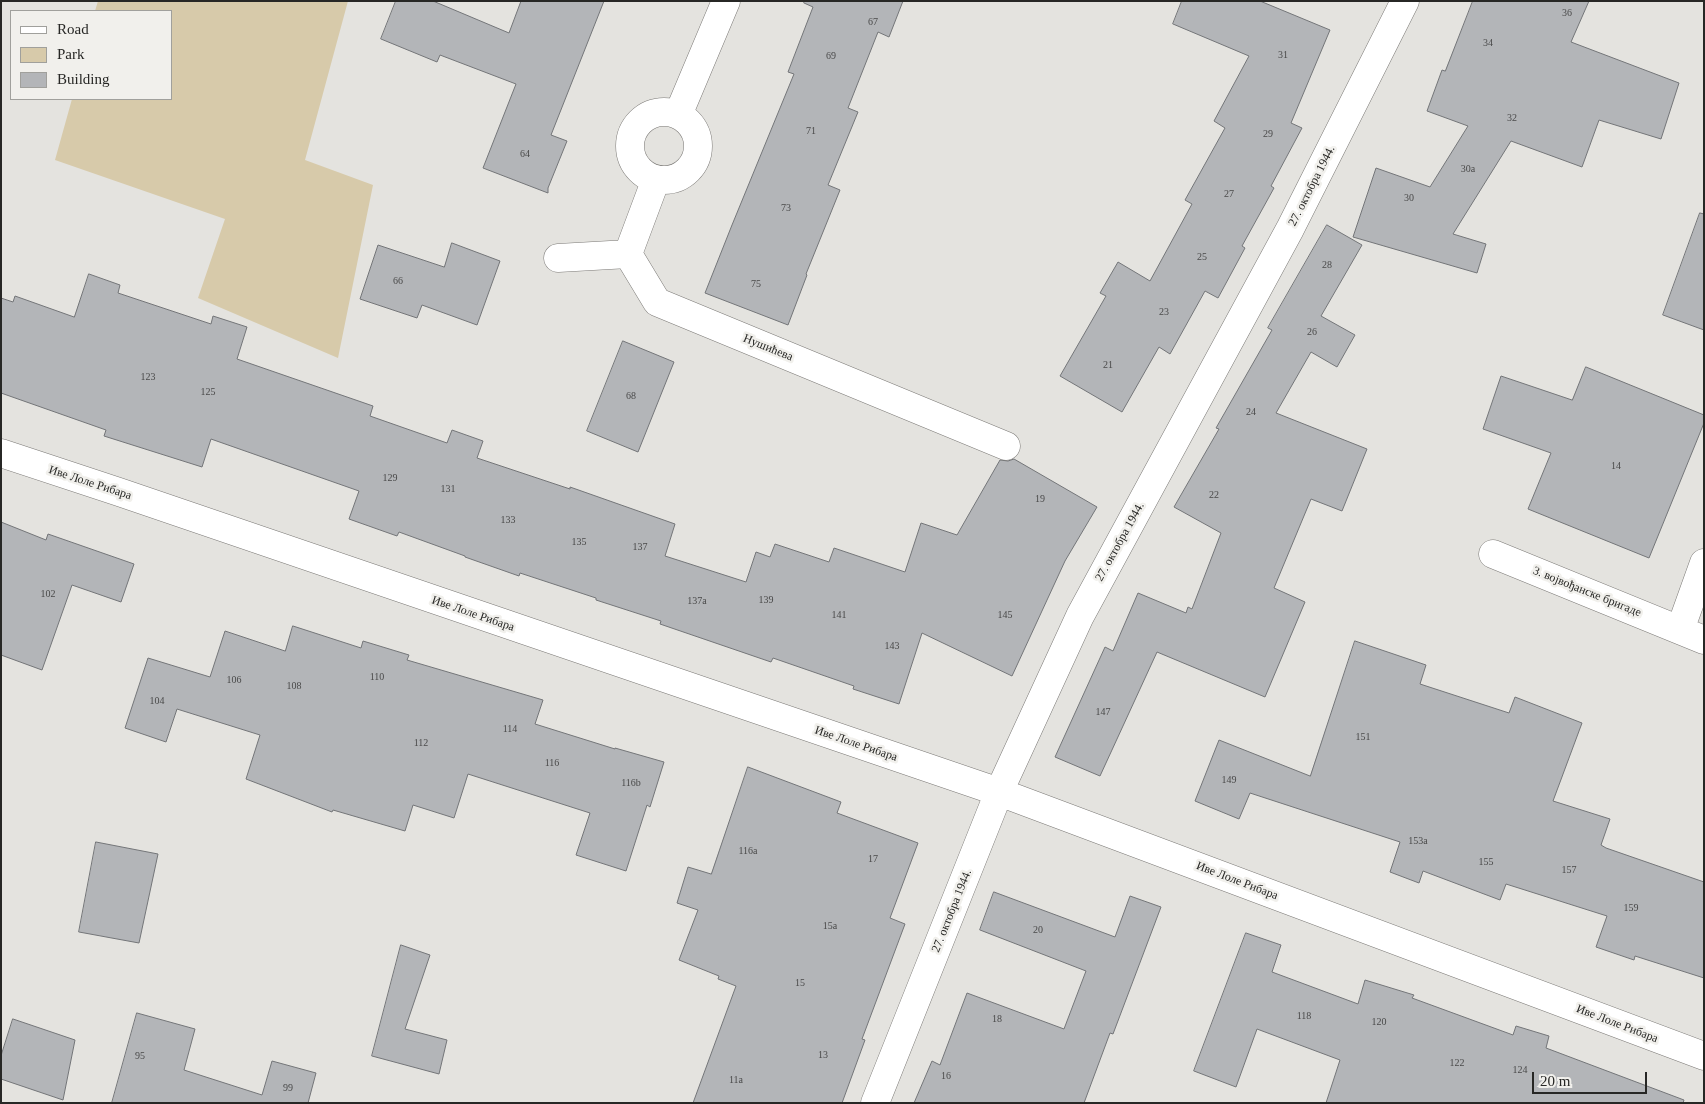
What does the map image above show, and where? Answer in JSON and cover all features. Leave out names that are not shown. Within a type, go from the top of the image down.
[{"type":"street","points":[[678,115],[726,1]]},
{"type":"street","name":"27. октобра 1944.","points":[[875,1103],[998,792],[1080,616],[1290,229],[1405,1]]},
{"type":"street","points":[[666,112],[678,115],[689,122],[696,133],[699,145],[696,158],[690,168],[680,176],[668,180],[656,179],[644,174],[636,165],[631,153],[630,141],[635,129],[642,120],[654,114],[666,112]]},
{"type":"street","points":[[558,258],[628,254],[656,179]]},
{"type":"street","name":"Нушићева","points":[[628,254],[657,302],[1006,446]]},
{"type":"street","name":"Иве Лоле Рибара","points":[[1,453],[998,792],[1704,1056]]},
{"type":"street","name":"3. војвођанске бригаде","points":[[1493,554],[1692,635],[1704,563]]},
{"type":"green space","points":[[98,1],[348,1],[305,160],[373,185],[338,358],[198,298],[225,219],[55,160],[72,100],[172,100],[172,10],[95,10]]},
{"type":"building","points":[[396,1],[433,1],[509,33],[521,1],[604,1],[551,135],[567,141],[548,188],[548,193],[483,168],[516,84],[440,55],[437,62],[381,39]]},
{"type":"building","points":[[805,1],[903,1],[889,37],[878,32],[848,108],[858,112],[828,185],[840,190],[806,274],[788,325],[705,293],[794,74],[788,72],[813,7],[804,3]]},
{"type":"building","points":[[1182,1],[1260,1],[1330,30],[1291,123],[1302,128],[1271,186],[1274,188],[1242,246],[1245,248],[1218,298],[1205,291],[1170,354],[1159,347],[1122,412],[1060,376],[1106,296],[1100,293],[1118,262],[1150,281],[1192,204],[1185,200],[1225,128],[1214,121],[1249,56],[1173,24]]},
{"type":"building","points":[[1473,1],[1589,1],[1571,42],[1679,83],[1661,139],[1599,120],[1582,167],[1511,141],[1453,234],[1486,244],[1477,273],[1353,237],[1376,168],[1430,187],[1468,126],[1427,111],[1442,70],[1445,71]]},
{"type":"building","points":[[1700,213],[1704,214],[1704,330],[1663,315]]},
{"type":"building","points":[[1327,225],[1362,245],[1321,316],[1355,335],[1337,367],[1311,352],[1276,413],[1367,449],[1342,511],[1311,499],[1274,588],[1305,602],[1265,697],[1157,652],[1100,776],[1055,757],[1105,647],[1113,651],[1138,593],[1186,613],[1188,607],[1192,609],[1221,533],[1174,507],[1219,429],[1216,428],[1272,330],[1268,328]]},
{"type":"building","points":[[452,243],[500,261],[477,325],[422,305],[417,318],[360,299],[378,245],[444,267]]},
{"type":"building","points":[[89,274],[120,285],[118,293],[211,324],[213,316],[247,327],[237,359],[373,406],[370,416],[447,443],[452,430],[483,441],[477,458],[570,489],[570,487],[675,524],[665,556],[746,582],[756,552],[770,557],[775,544],[829,562],[834,548],[905,572],[921,523],[957,535],[1000,460],[1008,461],[1014,459],[1097,507],[1065,561],[1012,676],[922,633],[899,704],[853,689],[854,686],[773,658],[771,662],[660,624],[661,621],[596,600],[596,598],[520,573],[519,576],[399,532],[397,536],[349,519],[359,491],[211,439],[202,467],[104,436],[106,430],[1,393],[1,298],[13,302],[15,296],[74,317]]},
{"type":"building","points":[[623,341],[674,362],[638,452],[587,431]]},
{"type":"building","points":[[1586,367],[1704,415],[1704,423],[1649,558],[1528,509],[1551,453],[1483,429],[1501,376],[1572,400]]},
{"type":"building","points":[[1,522],[46,540],[48,534],[134,564],[121,602],[72,585],[42,670],[1,655]]},
{"type":"building","points":[[293,626],[361,648],[363,641],[409,655],[407,660],[543,700],[535,724],[664,762],[650,807],[647,805],[626,871],[576,855],[590,813],[468,774],[454,818],[413,805],[405,831],[333,810],[332,812],[246,779],[260,735],[177,709],[166,742],[125,728],[148,658],[210,677],[225,631],[285,651]]},
{"type":"building","points":[[1355,641],[1426,665],[1420,684],[1509,713],[1515,697],[1582,723],[1553,801],[1610,819],[1601,845],[1606,848],[1704,882],[1704,978],[1635,956],[1634,960],[1596,947],[1607,916],[1506,884],[1500,900],[1423,871],[1419,883],[1390,872],[1400,842],[1250,793],[1239,819],[1195,801],[1219,740],[1310,776]]},
{"type":"building","points":[[748,767],[841,802],[837,813],[918,843],[890,918],[905,924],[862,1039],[865,1040],[842,1103],[693,1103],[736,986],[718,979],[719,976],[679,960],[698,910],[677,903],[688,867],[711,874]]},
{"type":"building","points":[[96,842],[158,854],[139,943],[79,932]]},
{"type":"building","points":[[994,892],[1115,937],[1130,896],[1161,907],[1113,1034],[1110,1033],[1084,1103],[914,1103],[932,1061],[940,1065],[967,993],[1064,1029],[1086,971],[980,930]]},
{"type":"building","points":[[1246,933],[1281,945],[1272,972],[1358,1004],[1365,980],[1414,995],[1412,998],[1513,1035],[1516,1026],[1549,1036],[1546,1048],[1684,1100],[1683,1103],[1326,1103],[1340,1060],[1257,1029],[1236,1087],[1194,1071]]},
{"type":"building","points":[[401,945],[430,955],[405,1029],[447,1040],[439,1074],[372,1056]]},
{"type":"building","points":[[137,1013],[195,1029],[184,1070],[262,1095],[272,1061],[316,1073],[308,1103],[112,1103]]},
{"type":"building","points":[[13,1019],[75,1040],[63,1100],[1,1079],[1,1056]]}]
